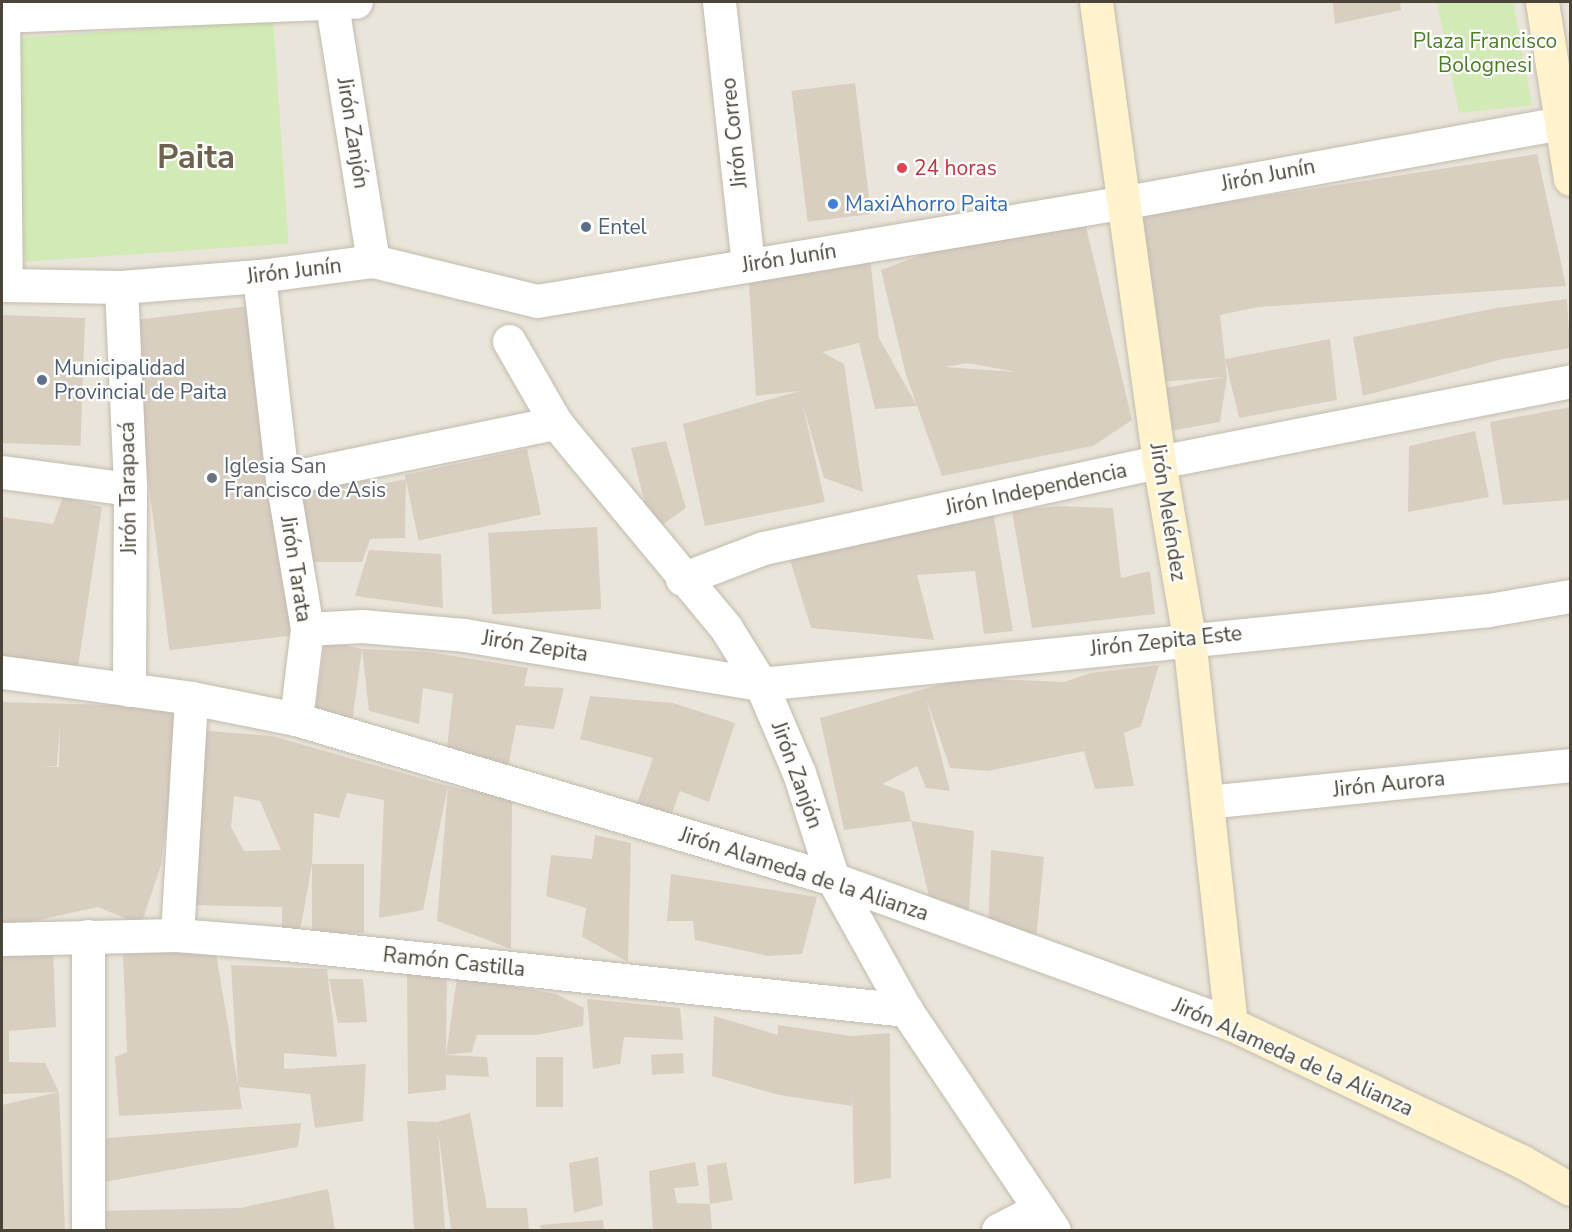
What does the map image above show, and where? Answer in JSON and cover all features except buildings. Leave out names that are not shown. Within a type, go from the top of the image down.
[{"type":"main road","name":"Jirón Meléndez","points":[[1096,2],[1126,202],[1159,462],[1189,638],[1231,1024]]},
{"type":"main road","points":[[1542,2],[1567,122],[1570,179]]},
{"type":"main road","name":"Jirón Alameda de la Alianza","points":[[1231,1024],[1512,1156],[1570,1189]]},
{"type":"street","name":"Jirón Correo","points":[[719,2],[748,265]]},
{"type":"street","points":[[4,185],[2,16],[344,3]]},
{"type":"street","name":"Jirón Zanjón","points":[[344,3],[373,261]]},
{"type":"street","name":"Jirón Junín","points":[[4,185],[6,285],[121,287],[259,276],[373,261],[537,301],[1126,202],[1567,122]]},
{"type":"street","name":"Jirón Tarata","points":[[259,276],[282,479],[307,629],[296,719]]},
{"type":"street","name":"Jirón Tarapacá","points":[[121,287],[130,489],[129,690]]},
{"type":"street","name":"Jirón Zanjón","points":[[509,340],[556,423],[682,579],[726,628],[761,684],[799,773],[833,879],[906,1010],[1047,1220]]},
{"type":"street","name":"Jirón Independencia","points":[[682,579],[764,548],[1159,462],[1570,381]]},
{"type":"street","points":[[282,479],[556,423]]},
{"type":"street","points":[[2,472],[130,489]]},
{"type":"street","name":"Jirón Zepita Este","points":[[761,684],[1189,638],[1490,610],[1570,596]]},
{"type":"street","name":"Jirón Zepita","points":[[307,629],[362,626],[464,635],[761,684]]},
{"type":"street","name":"Jirón Alameda de la Alianza","points":[[2,672],[191,698],[296,719],[833,879],[1231,1024]]},
{"type":"street","points":[[177,935],[191,698]]},
{"type":"street","name":"Jirón Aurora","points":[[1207,802],[1570,765]]},
{"type":"street","name":"Ramón Castilla","points":[[2,939],[177,935],[906,1010]]},
{"type":"street","points":[[88,936],[88,1230]]},
{"type":"street","points":[[998,1230],[1047,1220]]},
{"type":"shaded area","points":[[2,2],[1570,2],[1570,1230],[2,1230]]},
{"type":"green space","name":"Plaza Francisco Bolognesi","points":[[1437,2],[1513,2],[1532,105],[1459,113]]},
{"type":"green space","points":[[273,20],[289,243],[25,262],[10,38]]},
{"type":"place","name":"24 horas","points":[[902,168]]},
{"type":"place","name":"MaxiAhorro Paita","points":[[833,204]]},
{"type":"place","name":"Entel","points":[[586,227]]},
{"type":"place","name":"Municipalidad Provincial de Paita","points":[[42,380]]},
{"type":"place","name":"Iglesia San Francisco de Asis","points":[[212,478]]},
{"type":"district","name":"Paita","points":[[196,158]]}]
